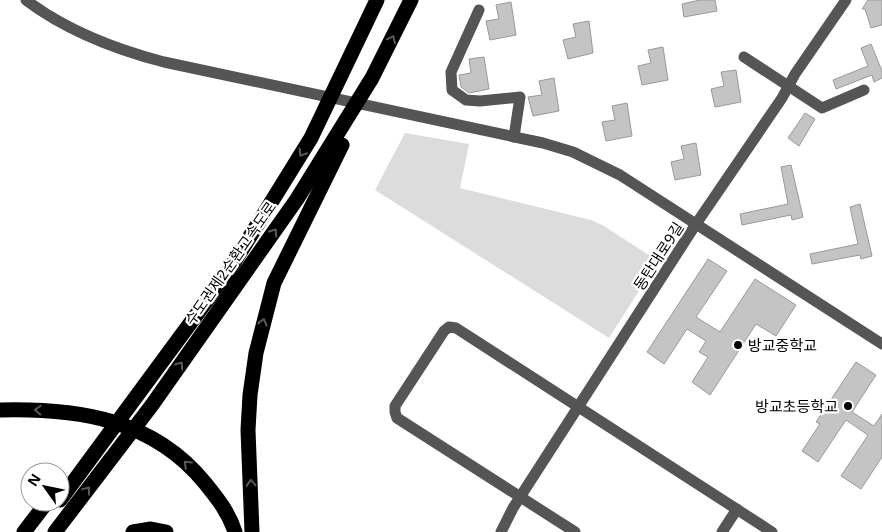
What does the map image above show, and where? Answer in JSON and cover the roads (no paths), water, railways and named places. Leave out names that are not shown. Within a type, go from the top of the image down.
[{"type":"highway","name":"수도권제2순환고속도로","points":[[103,435],[135,397],[228,272],[311,138],[377,0]]},
{"type":"highway","points":[[252,532],[248,430],[250,395],[256,353],[264,319],[277,276],[350,121],[411,0]]},
{"type":"highway","name":"수도권제2순환고속도로","points":[[57,530],[152,404],[350,121]]},
{"type":"highway","points":[[0,410],[39,409],[86,415],[131,427],[164,446],[182,459],[199,476],[221,503],[235,532]]},
{"type":"highway","points":[[70,473],[103,435]]},
{"type":"highway","points":[[70,484],[103,435]]},
{"type":"highway","points":[[24,532],[39,523],[49,512]]},
{"type":"highway","points":[[132,532],[151,529],[166,532]]},
{"type":"street","points":[[26,0],[59,22],[124,52],[550,145],[592,160],[620,175],[882,344]]},
{"type":"street","name":"동탄대로9길","points":[[501,532],[520,497],[696,224],[846,0]]},
{"type":"street","points":[[479,10],[451,72],[452,90],[466,100],[480,101],[520,97],[514,137]]},
{"type":"street","points":[[744,57],[822,108],[864,90]]},
{"type":"street","points":[[574,532],[397,418],[394,412],[395,406],[444,331],[456,328],[772,532]]},
{"type":"street","points":[[722,532],[737,509]]},
{"type":"place","name":"방교중학교","points":[[738,345]]},
{"type":"place","name":"방교초등학교","points":[[848,406]]}]
